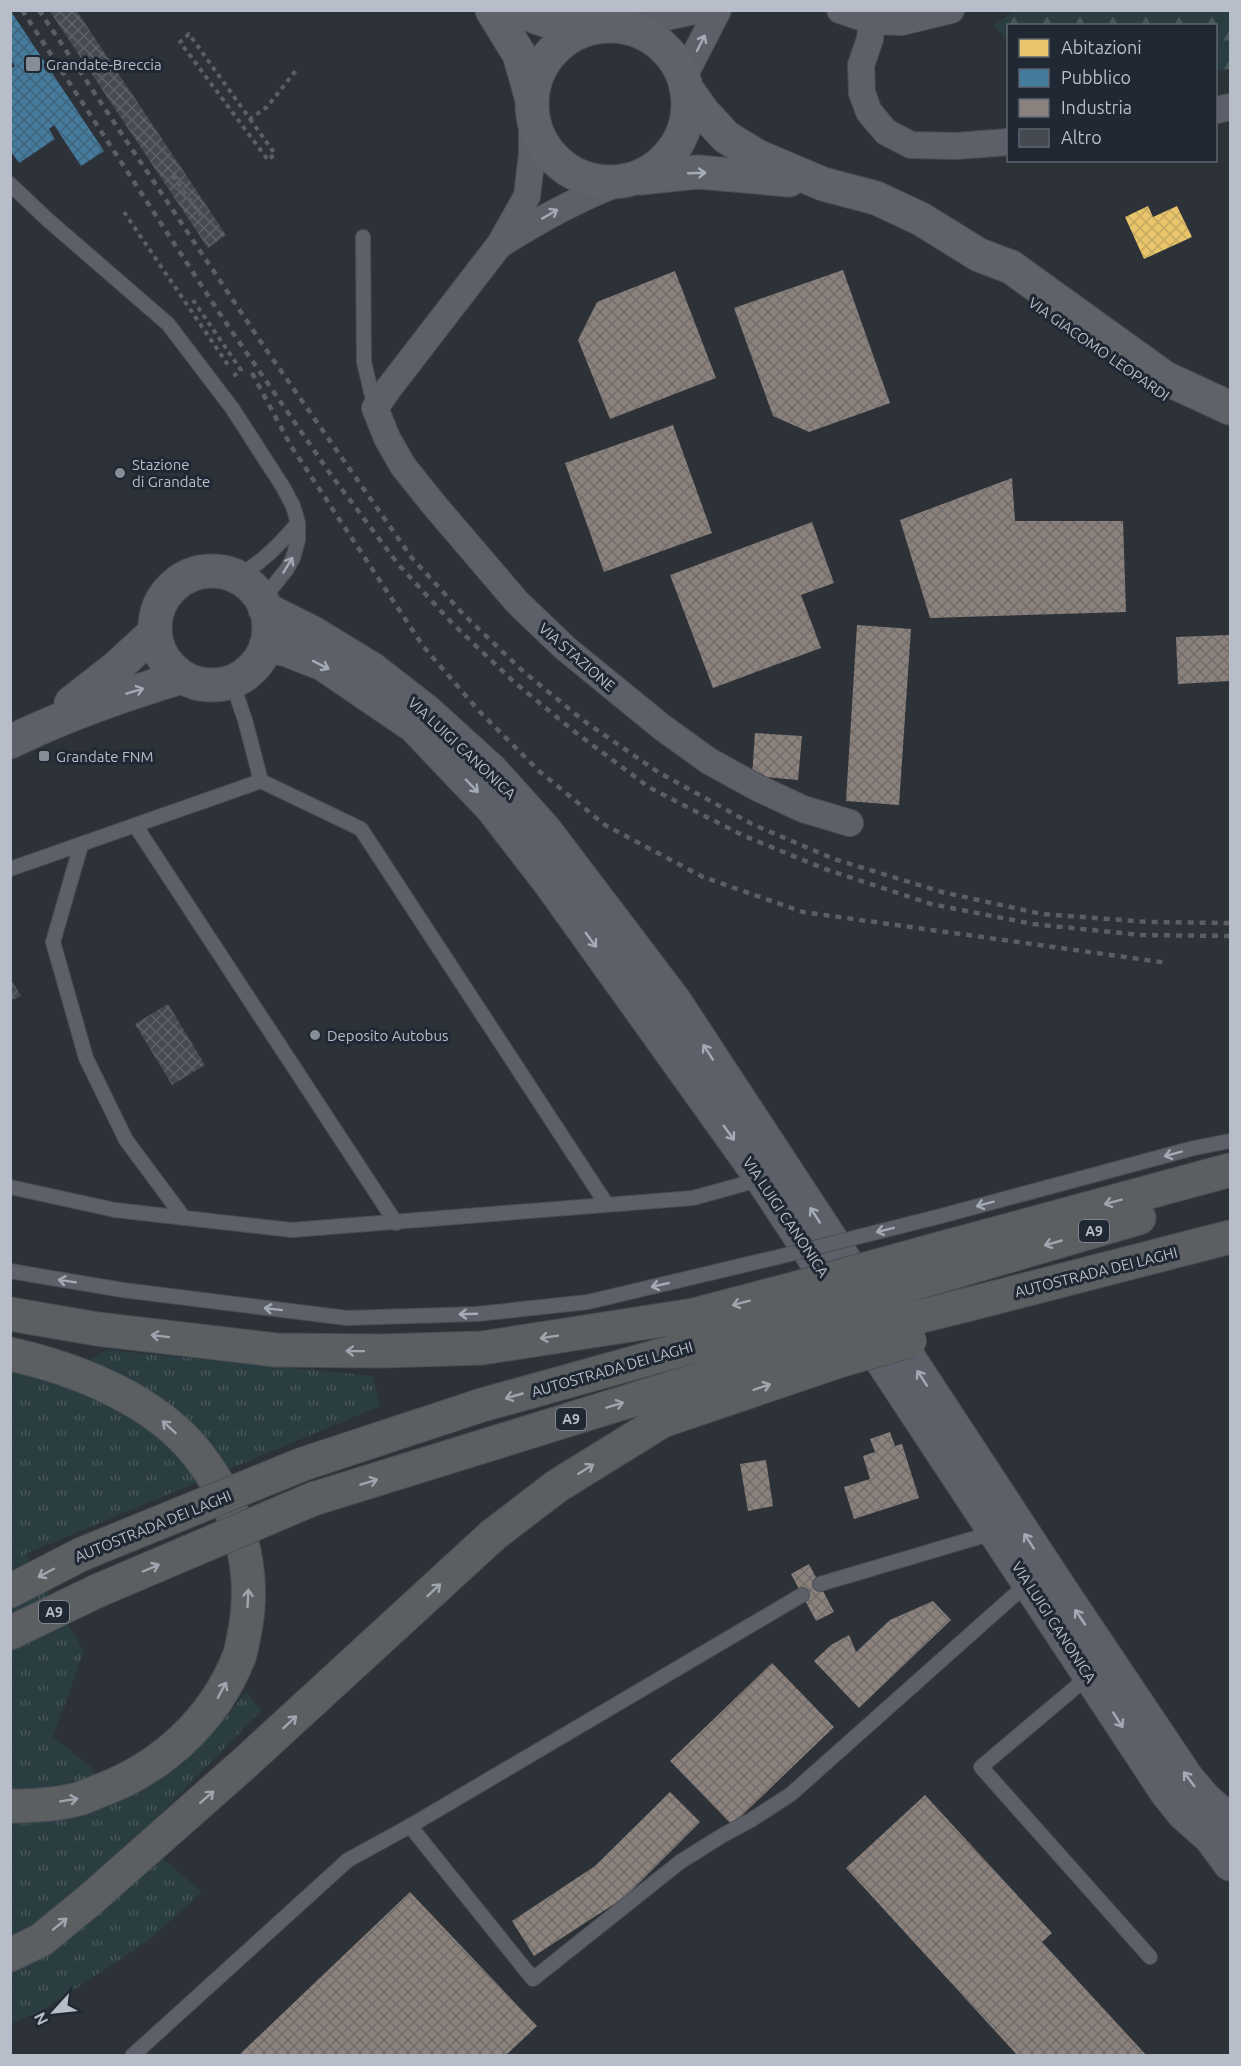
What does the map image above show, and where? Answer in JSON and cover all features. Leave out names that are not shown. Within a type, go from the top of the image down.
[{"type":"highway","points":[[950,1245],[1230,1170]]},
{"type":"highway","name":"AUTOSTRADA DEI LAGHI","points":[[10,1633],[97,1590],[313,1499],[820,1325],[950,1245],[1230,1191]]},
{"type":"highway","name":"AUTOSTRADA DEI LAGHI","points":[[10,1591],[82,1554],[303,1464],[482,1405],[820,1325],[969,1314],[1230,1237]]},
{"type":"highway","points":[[969,1314],[1230,1252]]},
{"type":"highway","points":[[10,1302],[70,1313],[97,1329]]},
{"type":"highway","points":[[10,1314],[97,1329],[276,1350],[381,1351],[482,1348],[694,1315],[820,1325]]},
{"type":"highway","points":[[10,1955],[41,1940],[91,1899],[247,1761],[493,1535],[557,1486],[820,1325]]},
{"type":"highway","points":[[10,1354],[46,1362],[86,1376],[132,1399],[167,1424],[198,1455],[230,1506],[243,1542],[249,1584],[247,1618],[240,1656],[218,1697],[190,1735],[156,1762],[113,1786],[74,1800],[10,1806]]},
{"type":"main road","name":"VIA GIACOMO LEOPARDI","points":[[492,10],[519,54],[543,146],[559,164],[582,178],[601,182],[698,172],[823,184]]},
{"type":"main road","name":"VIA GIACOMO LEOPARDI","points":[[522,10],[536,19],[567,25],[608,27],[644,33],[664,47],[703,112],[726,137],[757,156],[823,184],[876,198],[921,219],[979,255],[1011,267],[1165,378],[1230,408]]},
{"type":"main road","points":[[532,107],[536,76],[545,59],[566,38],[608,27]]},
{"type":"main road","points":[[629,180],[656,168],[670,154],[683,133],[688,109],[685,82]]},
{"type":"main road","name":"VIA GIACOMO LEOPARDI","points":[[979,255],[1004,283],[1161,395],[1230,426]]},
{"type":"street","points":[[608,27],[699,10]]},
{"type":"street","points":[[685,82],[718,10]]},
{"type":"street","points":[[840,10],[872,21],[902,22],[951,10]]},
{"type":"street","points":[[872,21],[870,39],[861,65],[862,93],[869,112],[886,132],[910,145],[956,146],[1007,142]]},
{"type":"street","points":[[375,408],[500,244],[527,196],[532,154],[532,107]]},
{"type":"street","points":[[500,244],[584,196],[629,180]]},
{"type":"street","name":"VIA STAZIONE","points":[[375,408],[387,438],[404,466],[435,507],[517,602],[565,648],[663,728],[709,761],[803,809],[850,823]]},
{"type":"street","name":"VIA LUIGI CANONICA","points":[[155,632],[156,616],[162,600],[172,587],[185,577],[198,572],[211,571],[236,577],[246,583],[263,604],[372,669],[426,711],[492,771],[545,830],[674,1000],[1187,1778],[1204,1798],[1230,1819]]},
{"type":"street","points":[[155,632],[159,650],[168,665],[182,677],[198,684],[215,685],[232,682],[247,673],[259,660],[266,645],[269,627],[263,604]]},
{"type":"street","points":[[41,727],[117,667],[155,632]]},
{"type":"street","name":"VIA LUIGI CANONICA","points":[[266,645],[287,650],[323,664],[414,726],[492,808],[550,883],[762,1179],[1167,1793],[1184,1814],[1211,1838],[1230,1864]]},
{"type":"street","points":[[10,742],[111,698],[182,677]]},
{"type":"lane","points":[[10,184],[168,324],[232,408],[283,487],[293,506],[298,523],[298,540],[287,569],[263,604]]},
{"type":"lane","name":"VIA STAZIONE","points":[[363,237],[364,362],[375,408]]},
{"type":"lane","points":[[236,577],[254,568],[275,551],[298,523]]},
{"type":"lane","points":[[232,682],[261,781]]},
{"type":"lane","points":[[10,868],[261,781],[361,829],[607,1205]]},
{"type":"lane","points":[[135,825],[396,1223]]},
{"type":"lane","points":[[81,845],[53,942],[86,1058],[126,1140],[184,1218]]},
{"type":"lane","points":[[10,1271],[123,1290],[347,1318],[477,1314],[588,1302],[778,1257],[950,1245],[1194,1148],[1230,1141]]},
{"type":"lane","points":[[10,1187],[115,1210],[292,1230],[693,1198],[762,1179]]},
{"type":"lane","points":[[820,1584],[996,1532]]},
{"type":"lane","points":[[410,1826],[534,1979],[680,1862],[791,1794],[1028,1583]]},
{"type":"lane","points":[[132,2055],[348,1860],[410,1826],[802,1595]]},
{"type":"lane","points":[[1089,1676],[981,1767],[1150,1957]]},
{"type":"path","points":[[189,34],[243,110],[250,119],[275,154],[268,160],[180,42],[189,34]]},
{"type":"path","points":[[250,119],[267,106],[298,68]]},
{"type":"path","points":[[173,176],[201,216]]},
{"type":"path","points":[[124,212],[235,375],[241,370],[193,300]]},
{"type":"green space","points":[[1016,10],[1230,11],[1230,69],[1217,71],[1217,24],[1007,24],[1007,41],[994,25]]},
{"type":"green space","points":[[106,1350],[373,1376],[380,1406],[25,1554],[84,1651],[53,1737],[91,1767],[113,1805],[178,1769],[247,1692],[261,1711],[137,1837],[202,1892],[147,1942],[38,2013],[11,2023],[10,1365],[62,1376]]},
{"type":"building: Abitazioni","points":[[1148,206],[1153,217],[1177,206],[1192,237],[1144,259],[1125,217]]},
{"type":"building: Pubblico","points":[[10,10],[104,151],[81,166],[54,125],[49,129],[55,139],[19,163],[10,150],[10,69],[15,66],[10,59]]},
{"type":"building: Industria","points":[[843,270],[890,403],[809,432],[773,416],[734,308]]},
{"type":"building: Industria","points":[[675,271],[716,378],[610,419],[578,340],[597,302]]},
{"type":"building: Industria","points":[[673,425],[712,533],[604,572],[565,463]]},
{"type":"building: Industria","points":[[1012,478],[1015,521],[1123,521],[1126,612],[930,618],[900,520]]},
{"type":"building: Industria","points":[[812,522],[834,583],[801,595],[821,648],[713,688],[670,575]]},
{"type":"building: Industria","points":[[857,625],[911,629],[899,805],[846,801]]},
{"type":"building: Industria","points":[[1230,635],[1230,681],[1178,684],[1176,637]]},
{"type":"building: Industria","points":[[755,733],[802,736],[798,780],[752,776]]},
{"type":"building: Industria","points":[[890,1432],[895,1446],[902,1444],[919,1498],[854,1519],[844,1487],[870,1479],[863,1456],[875,1452],[870,1439]]},
{"type":"building: Industria","points":[[766,1460],[773,1506],[748,1511],[740,1464]]},
{"type":"building: Industria","points":[[809,1564],[834,1612],[816,1621],[791,1574]]},
{"type":"building: Industria","points":[[933,1601],[951,1620],[859,1708],[814,1661],[831,1645],[849,1635],[856,1652],[890,1620]]},
{"type":"building: Industria","points":[[772,1663],[834,1727],[732,1825],[670,1761]]},
{"type":"building: Industria","points":[[670,1792],[700,1822],[625,1897],[534,1956],[512,1921],[595,1866]]},
{"type":"building: Industria","points":[[925,1795],[1052,1933],[1042,1942],[1147,2056],[1018,2056],[846,1868]]},
{"type":"building: Industria","points":[[410,1892],[537,2026],[505,2056],[238,2056]]},
{"type":"building: Altro","points":[[49,10],[76,10],[226,235],[208,248]]},
{"type":"building: Altro","points":[[10,978],[21,996],[10,1001]]},
{"type":"building: Altro","points":[[168,1004],[205,1065],[172,1085],[135,1024]]},
{"type":"railway","points":[[22,10],[224,320],[329,472],[398,564],[452,623],[514,682],[575,732],[650,788],[742,835],[825,869],[931,904],[1033,924],[1141,935],[1230,936]]},
{"type":"railway","points":[[39,10],[265,348],[412,558],[465,616],[524,672],[584,721],[658,772],[752,824],[834,859],[942,892],[1042,914],[1148,922],[1230,923]]},
{"type":"railway","points":[[252,373],[291,446],[423,646],[479,711],[539,771],[605,825],[703,877],[803,912],[1168,963]]},
{"type":"place","name":"Grandate-Breccia","points":[[33,64]]},
{"type":"place","name":"Stazione di Grandate","points":[[120,473]]},
{"type":"place","name":"Grandate FNM","points":[[44,756]]},
{"type":"place","name":"Deposito Autobus","points":[[315,1035]]}]
